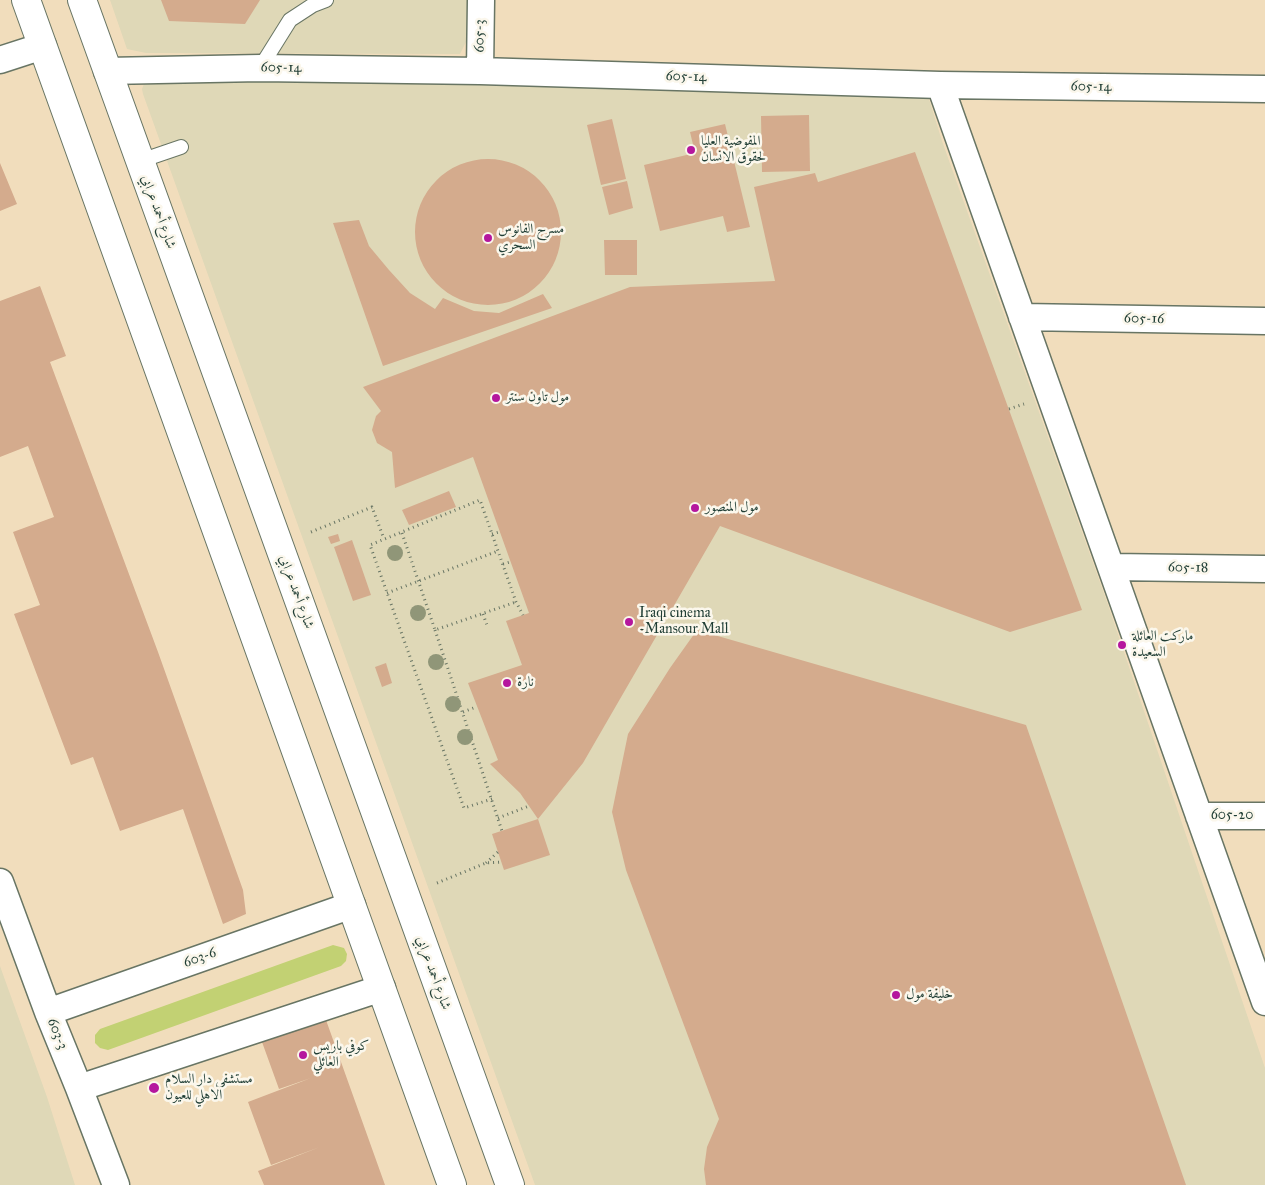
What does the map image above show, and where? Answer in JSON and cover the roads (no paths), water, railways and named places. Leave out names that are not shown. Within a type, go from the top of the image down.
[{"type":"main road","points":[[26,0],[452,1185]]},
{"type":"main road","name":"شارع أحمد عرابي","points":[[82,0],[510,1185]]},
{"type":"street","name":"605-3","points":[[480,71],[481,0]]},
{"type":"street","points":[[0,60],[43,46]]},
{"type":"street","name":"605-14","points":[[107,71],[260,68],[480,71],[940,85],[1265,89]]},
{"type":"street","points":[[940,85],[1265,1002]]},
{"type":"street","name":"605-16","points":[[1022,317],[1265,321]]},
{"type":"street","name":"605-18","points":[[1111,567],[1265,569]]},
{"type":"street","name":"605-20","points":[[1199,816],[1265,816]]},
{"type":"street","name":"603-3","points":[[0,882],[48,1012],[116,1185]]},
{"type":"street","name":"603-6","points":[[48,1012],[352,905]]},
{"type":"street","points":[[79,1088],[382,988]]},
{"type":"lane","points":[[260,68],[290,20],[313,4],[326,0]]},
{"type":"lane","points":[[140,161],[181,147]]},
{"type":"place","name":"المفوضية العليا لحقوق الانسان","points":[[691,150]]},
{"type":"place","name":"مسرح الفانوس السحري","points":[[488,238]]},
{"type":"place","name":"مول تاون سنتر","points":[[496,398]]},
{"type":"place","name":"مول المنصور","points":[[695,508]]},
{"type":"place","name":"Iraqi cinema -Mansour Mall","points":[[629,622]]},
{"type":"place","name":"ماركت العائلة السعيدة","points":[[1122,645]]},
{"type":"place","name":"نارة","points":[[507,683]]},
{"type":"place","name":"خليفة مول","points":[[896,995]]},
{"type":"place","name":"كوفي باريس العائلي","points":[[303,1055]]},
{"type":"place","name":"مستشفى دار السلام الاهلي للعيون","points":[[154,1088]]}]
